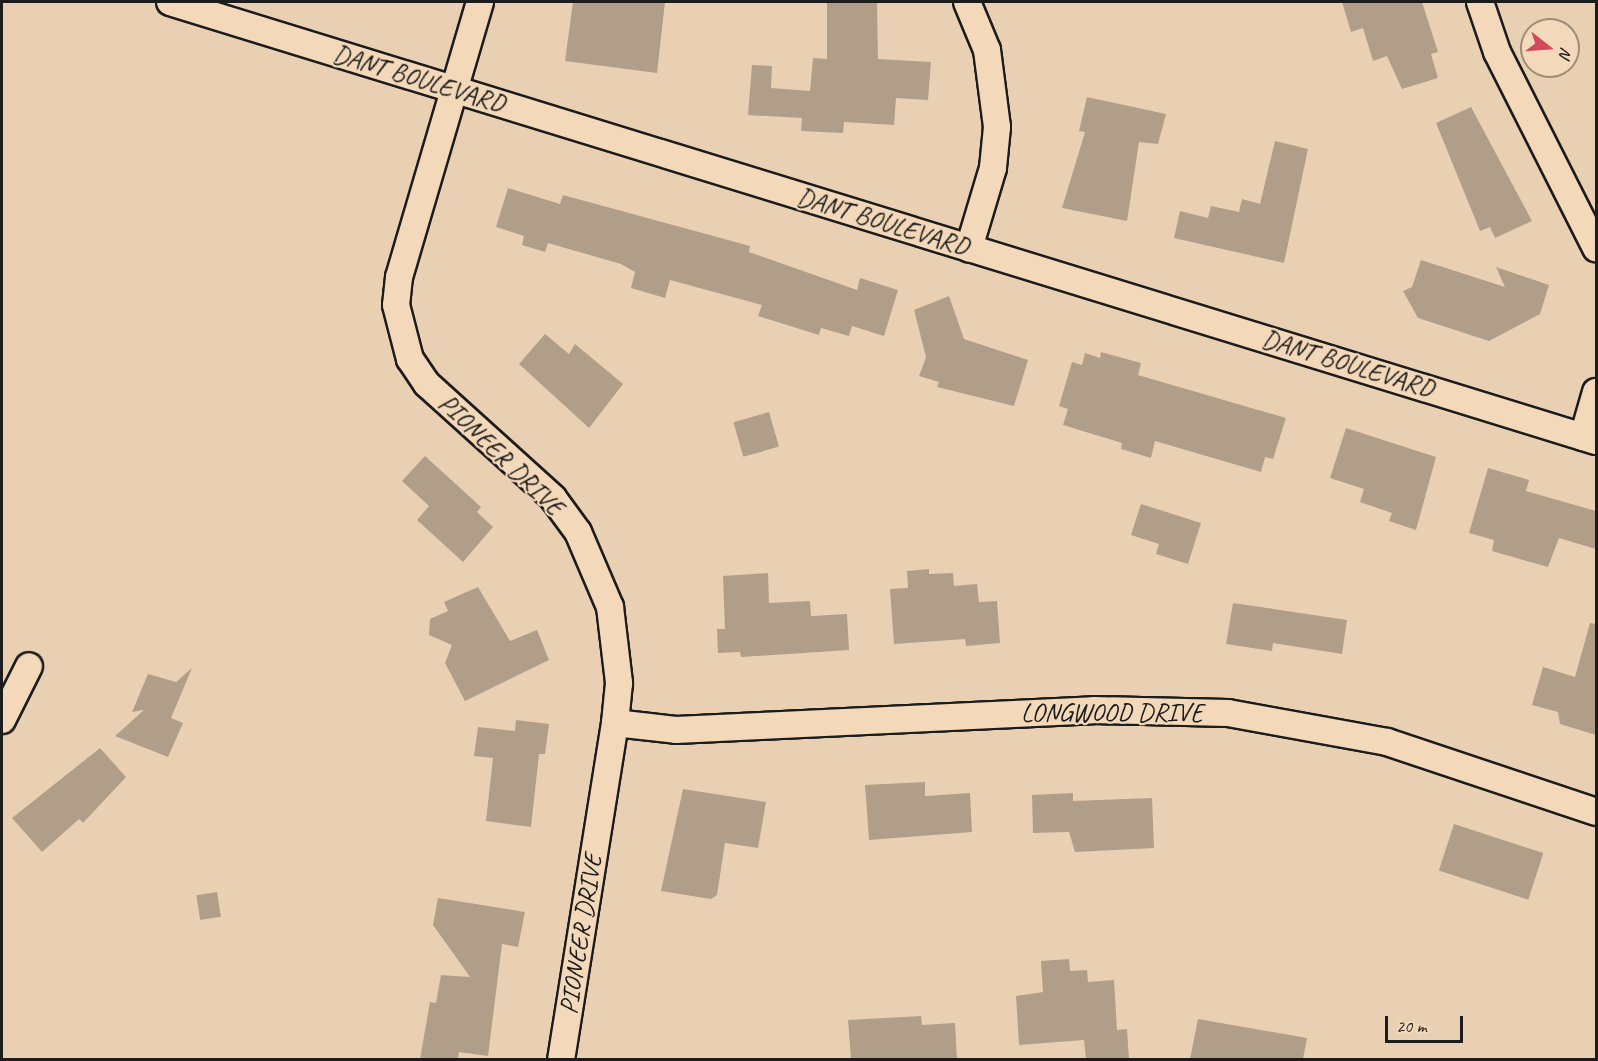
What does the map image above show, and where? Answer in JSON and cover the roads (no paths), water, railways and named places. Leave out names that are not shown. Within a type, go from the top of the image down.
[{"type":"street","name":"DANT BOULEVARD","points":[[170,2],[1590,439]]},
{"type":"street","name":"PIONEER DRIVE","points":[[480,2],[399,277],[399,333],[427,384],[527,472],[578,532],[610,607],[619,683],[615,723],[561,1059]]},
{"type":"street","points":[[967,2],[987,50],[997,127],[993,168],[969,248]]},
{"type":"street","points":[[1487,4],[1497,52],[1596,248]]},
{"type":"street","points":[[1590,439],[1596,392]]},
{"type":"street","points":[[2,720],[29,666]]},
{"type":"street","name":"LONGWOOD DRIVE","points":[[615,723],[676,730],[1094,710],[1228,713],[1387,742],[1596,812]]}]
